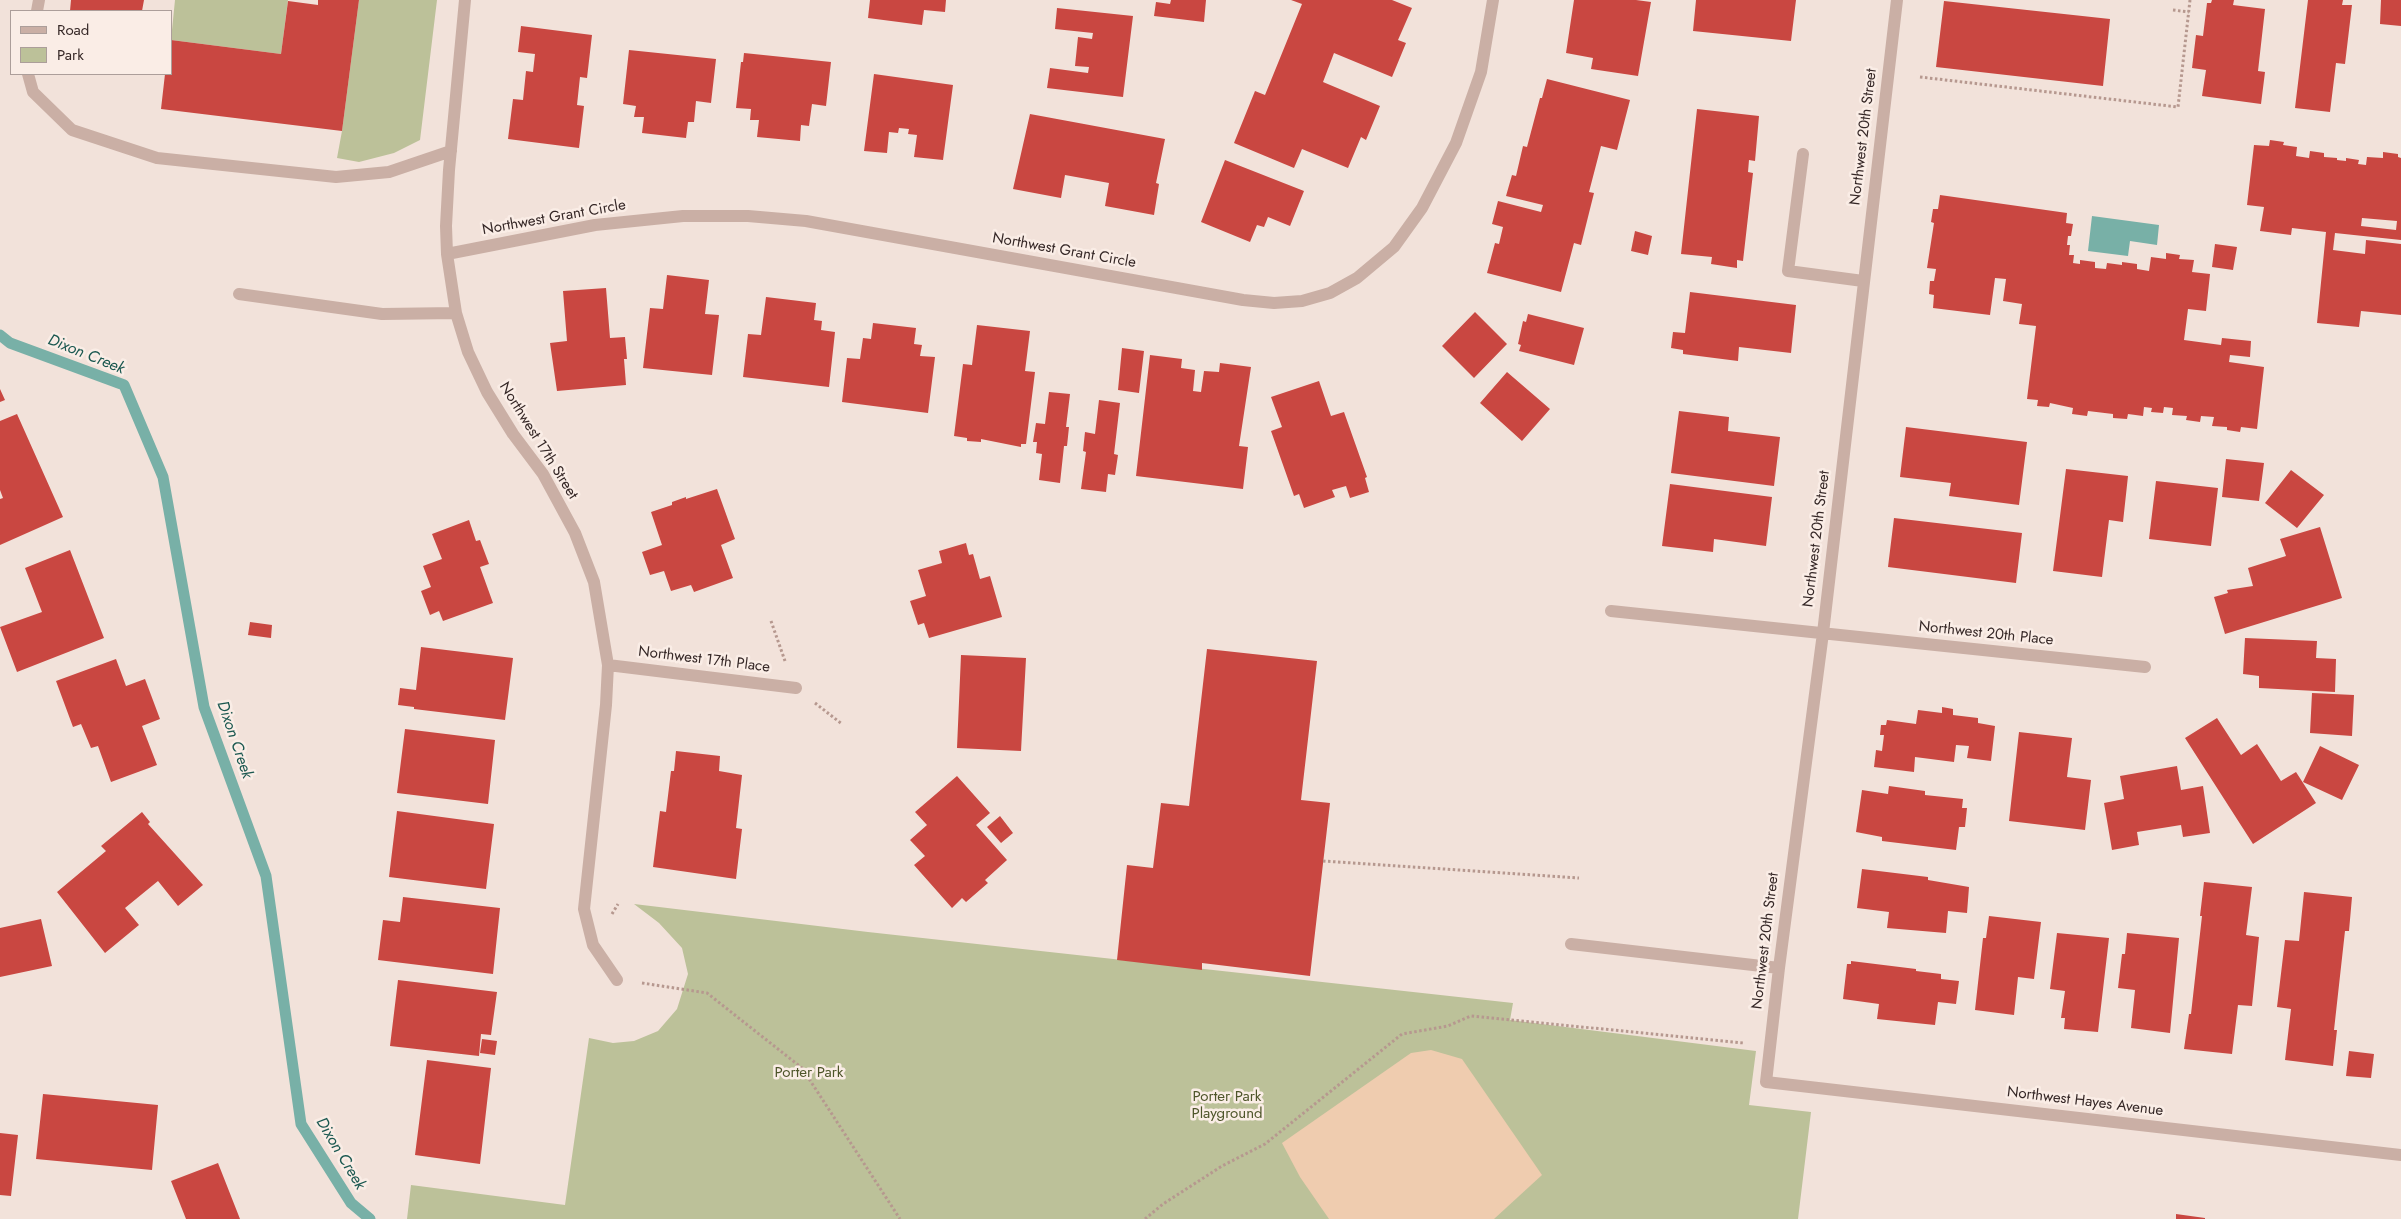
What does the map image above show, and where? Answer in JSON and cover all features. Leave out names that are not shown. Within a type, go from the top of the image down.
[{"type":"street","name":"Northwest 17th Street","points":[[466,0],[451,151],[446,226],[447,254],[456,313],[468,352],[487,392],[513,434],[543,474],[575,534],[594,582],[608,665],[606,705],[584,909],[593,945],[617,980]]},
{"type":"street","name":"Northwest Grant Circle","points":[[447,254],[595,224],[683,216],[748,216],[806,221],[1243,300],[1274,303],[1302,301],[1330,293],[1357,278],[1394,247],[1422,208],[1456,143],[1481,72],[1493,0]]},
{"type":"street","name":"Northwest 20th Street","points":[[1766,1082],[1823,632],[1897,0]]},
{"type":"street","points":[[28,75],[33,92],[72,130],[157,158],[336,177],[389,172],[451,151]]},
{"type":"street","points":[[1802,154],[1788,271],[1863,281]]},
{"type":"street","points":[[239,294],[382,314],[456,313]]},
{"type":"street","name":"Northwest 20th Place","points":[[1610,611],[2145,666]]},
{"type":"street","name":"Northwest 17th Place","points":[[608,665],[796,688]]},
{"type":"street","points":[[1571,944],[1779,968]]},
{"type":"street","name":"Northwest Hayes Avenue","points":[[1766,1082],[2401,1155]]},
{"type":"path","points":[[1920,77],[2178,107],[2190,0]]},
{"type":"path","points":[[2172,10],[2189,12]]},
{"type":"path","points":[[1323,861],[1579,878]]},
{"type":"path","points":[[617,980],[707,993],[802,1068],[900,1219]]},
{"type":"path","points":[[1145,1219],[1163,1204],[1222,1166],[1265,1144],[1363,1063],[1402,1034],[1448,1026],[1471,1016],[1770,1046]]},
{"type":"green space","points":[[175,0],[288,0],[281,54],[172,40]]},
{"type":"green space","points":[[359,0],[437,0],[420,140],[394,153],[359,162],[337,158]]},
{"type":"green space","name":"Porter Park","points":[[634,904],[868,932],[1513,1003],[1510,1020],[1756,1051],[1749,1105],[1811,1112],[1798,1219],[407,1219],[411,1185],[565,1205],[589,1038],[613,1043],[634,1041],[658,1031],[677,1009],[688,974],[682,948],[659,923]]},
{"type":"sand","points":[[1431,1050],[1462,1059],[1542,1175],[1494,1219],[1329,1219],[1300,1177],[1282,1143],[1411,1053]]},
{"type":"water","points":[[2092,216],[2159,225],[2157,245],[2130,241],[2128,256],[2088,251]]},
{"type":"building","points":[[71,0],[144,0],[142,10],[70,10]]},
{"type":"building","points":[[318,0],[359,0],[342,131],[161,109],[165,75],[172,75],[172,40],[281,54],[288,1],[318,5]]},
{"type":"building","points":[[870,0],[946,0],[945,12],[924,10],[922,25],[868,18]]},
{"type":"building","points":[[1171,0],[1206,0],[1204,22],[1154,16],[1156,2],[1170,4]]},
{"type":"building","points":[[1291,0],[1392,0],[1412,8],[1398,40],[1406,43],[1392,77],[1334,53],[1323,82],[1380,106],[1366,140],[1361,137],[1348,168],[1302,149],[1294,168],[1234,143],[1255,91],[1265,95],[1302,4]]},
{"type":"building","points":[[1574,0],[1636,0],[1651,2],[1638,76],[1591,69],[1593,58],[1566,53]]},
{"type":"building","points":[[1696,0],[1796,0],[1791,41],[1693,31]]},
{"type":"building","points":[[2212,0],[2234,0],[2233,5],[2265,9],[2258,71],[2265,72],[2261,104],[2202,96],[2206,70],[2192,68],[2196,35],[2203,36],[2207,3],[2211,3]]},
{"type":"building","points":[[2308,0],[2343,0],[2342,5],[2352,5],[2345,64],[2336,63],[2330,112],[2295,108]]},
{"type":"building","points":[[2381,0],[2401,0],[2401,26],[2380,24]]},
{"type":"building","points":[[1944,1],[2110,19],[2103,86],[1936,67]]},
{"type":"building","points":[[1057,8],[1133,16],[1123,97],[1047,88],[1050,68],[1088,73],[1089,67],[1075,66],[1078,37],[1092,39],[1093,33],[1055,29]]},
{"type":"building","points":[[521,26],[592,35],[587,78],[580,77],[577,105],[584,106],[579,148],[508,139],[513,99],[523,100],[526,71],[533,72],[535,54],[518,52]]},
{"type":"building","points":[[629,50],[716,59],[711,103],[696,101],[694,122],[688,122],[686,138],[642,133],[644,117],[634,117],[636,106],[623,104]]},
{"type":"building","points":[[744,53],[831,62],[826,106],[812,104],[809,126],[801,125],[800,141],[757,137],[759,120],[750,120],[751,109],[736,108],[741,62],[743,62]]},
{"type":"building","points":[[874,74],[953,85],[943,160],[914,157],[917,135],[908,134],[909,129],[899,128],[898,133],[889,132],[887,153],[864,151]]},
{"type":"building","points":[[1547,79],[1630,100],[1617,150],[1601,146],[1589,192],[1594,193],[1581,245],[1574,243],[1561,292],[1487,273],[1495,243],[1499,244],[1503,227],[1492,224],[1498,201],[1541,212],[1543,205],[1506,196],[1512,175],[1516,176],[1523,146],[1527,147]]},
{"type":"building","points":[[1697,109],[1759,116],[1755,161],[1749,160],[1748,172],[1753,173],[1743,261],[1737,260],[1737,268],[1711,264],[1712,257],[1681,254]]},
{"type":"building","points":[[1030,114],[1165,139],[1156,183],[1159,184],[1154,215],[1105,206],[1109,183],[1065,175],[1061,198],[1013,189]]},
{"type":"building","points":[[2270,140],[2284,142],[2283,145],[2297,147],[2296,156],[2309,158],[2310,151],[2324,153],[2324,157],[2337,158],[2337,160],[2346,161],[2346,158],[2359,160],[2358,164],[2366,165],[2367,157],[2383,158],[2383,152],[2398,154],[2398,157],[2401,158],[2401,240],[2335,233],[2333,250],[2365,254],[2366,240],[2401,244],[2401,315],[2361,311],[2359,327],[2317,323],[2326,232],[2292,228],[2291,235],[2260,231],[2264,207],[2247,205],[2254,145],[2269,146]],"holes":[[[2362,218],[2397,221],[2396,230],[2361,226]]]},
{"type":"building","points":[[1225,160],[1304,191],[1290,226],[1268,217],[1264,227],[1257,225],[1250,242],[1201,222]]},
{"type":"building","points":[[1940,195],[2067,213],[2066,223],[2073,224],[2071,236],[2068,236],[2067,245],[2070,245],[2069,255],[2074,255],[2073,263],[2080,264],[2080,260],[2095,262],[2095,268],[2106,269],[2107,263],[2122,265],[2122,262],[2137,264],[2137,269],[2149,271],[2151,257],[2166,259],[2166,253],[2180,255],[2179,259],[2194,260],[2192,272],[2210,274],[2206,311],[2188,309],[2184,340],[2221,345],[2222,338],[2251,341],[2250,357],[2230,355],[2229,362],[2264,367],[2257,429],[2241,427],[2240,432],[2227,430],[2227,427],[2212,426],[2214,417],[2201,416],[2200,422],[2186,420],[2187,416],[2172,415],[2173,408],[2164,407],[2163,413],[2151,412],[2152,408],[2144,407],[2143,416],[2128,414],[2127,419],[2113,418],[2113,414],[2088,411],[2087,416],[2072,414],[2073,408],[2050,403],[2049,407],[2037,406],[2038,400],[2027,399],[2036,326],[2019,324],[2022,304],[2003,301],[2006,279],[1995,278],[1990,315],[1933,308],[1934,295],[1929,294],[1930,281],[1934,281],[1936,269],[1927,268],[1934,223],[1931,222],[1933,209],[1938,209]]},
{"type":"building","points":[[1635,231],[1652,236],[1648,255],[1631,251]]},
{"type":"building","points":[[2215,244],[2237,247],[2233,270],[2212,267]]},
{"type":"building","points":[[667,275],[709,280],[705,314],[719,315],[712,375],[643,368],[650,308],[663,309]]},
{"type":"building","points":[[606,288],[610,338],[625,337],[627,359],[624,359],[626,385],[557,391],[550,343],[567,341],[563,291]]},
{"type":"building","points":[[1690,292],[1796,305],[1791,353],[1739,347],[1738,361],[1683,354],[1683,350],[1671,348],[1673,332],[1685,333]]},
{"type":"building","points":[[766,297],[816,303],[814,320],[822,321],[821,330],[835,332],[829,387],[743,377],[748,334],[761,335]]},
{"type":"building","points":[[1475,312],[1507,344],[1474,378],[1442,346]]},
{"type":"building","points":[[1528,314],[1584,328],[1574,365],[1519,351],[1521,345],[1518,344],[1523,321],[1526,322]]},
{"type":"building","points":[[873,323],[916,328],[914,344],[922,345],[920,356],[935,357],[928,413],[842,402],[847,358],[860,359],[863,338],[871,339]]},
{"type":"building","points":[[977,325],[1030,331],[1025,371],[1035,372],[1026,444],[1021,444],[1021,447],[981,439],[981,442],[967,441],[967,438],[954,436],[963,364],[972,365]]},
{"type":"building","points":[[1122,348],[1144,351],[1139,393],[1118,390]]},
{"type":"building","points":[[1150,355],[1182,359],[1181,368],[1195,370],[1193,391],[1201,392],[1204,371],[1219,372],[1220,363],[1251,367],[1239,446],[1248,447],[1243,489],[1136,476]]},
{"type":"building","points":[[1507,372],[1550,409],[1522,441],[1480,403]]},
{"type":"building","points":[[1319,381],[1331,416],[1344,412],[1367,477],[1365,478],[1369,492],[1350,498],[1346,486],[1332,490],[1335,497],[1304,508],[1299,494],[1294,496],[1271,431],[1282,427],[1271,397]]},
{"type":"building","points":[[0,389],[5,400],[0,402]]},
{"type":"building","points":[[1049,392],[1070,394],[1066,427],[1069,427],[1067,446],[1064,446],[1060,483],[1039,480],[1042,454],[1036,453],[1037,442],[1033,442],[1036,423],[1045,424]]},
{"type":"building","points":[[1099,400],[1120,403],[1114,454],[1118,455],[1115,475],[1108,474],[1106,492],[1081,489],[1086,452],[1083,451],[1085,432],[1095,434]]},
{"type":"building","points":[[1679,411],[1729,417],[1728,431],[1780,437],[1774,486],[1671,473]]},
{"type":"building","points":[[17,414],[63,517],[0,545],[0,499],[3,498],[0,490],[0,421]]},
{"type":"building","points":[[1906,427],[2027,442],[2019,505],[1949,496],[1951,483],[1900,477]]},
{"type":"building","points":[[2226,459],[2264,463],[2259,501],[2222,497]]},
{"type":"building","points":[[2066,469],[2128,476],[2123,522],[2109,520],[2102,577],[2053,571]]},
{"type":"building","points":[[2291,470],[2324,495],[2297,528],[2265,503]]},
{"type":"building","points":[[2156,481],[2218,488],[2211,546],[2149,539]]},
{"type":"building","points":[[1670,484],[1772,497],[1766,546],[1714,539],[1713,552],[1662,546]]},
{"type":"building","points":[[717,489],[735,539],[721,545],[733,578],[694,592],[691,585],[671,591],[664,571],[650,575],[642,552],[662,545],[651,512],[672,505],[672,502],[686,497],[686,499]]},
{"type":"building","points":[[1894,518],[2022,533],[2016,583],[1888,567]]},
{"type":"building","points":[[469,520],[476,541],[480,540],[489,564],[480,567],[493,603],[443,621],[439,611],[430,615],[421,591],[431,587],[423,566],[442,559],[432,534]]},
{"type":"building","points":[[2320,527],[2342,598],[2225,634],[2214,597],[2228,593],[2227,590],[2253,586],[2248,568],[2286,556],[2280,539]]},
{"type":"building","points":[[966,543],[969,555],[973,554],[980,579],[990,576],[1002,617],[929,638],[924,623],[918,625],[910,601],[926,596],[918,570],[942,563],[939,551]]},
{"type":"building","points":[[70,550],[104,638],[17,672],[0,627],[42,612],[25,568]]},
{"type":"building","points":[[250,622],[272,625],[271,638],[248,635]]},
{"type":"building","points":[[2245,638],[2317,641],[2316,658],[2336,659],[2335,692],[2259,688],[2259,676],[2243,674]]},
{"type":"building","points":[[421,647],[513,658],[505,720],[414,709],[414,707],[398,705],[400,688],[416,690]]},
{"type":"building","points":[[1207,649],[1317,661],[1301,800],[1330,803],[1310,976],[1202,963],[1202,970],[1117,960],[1127,865],[1153,868],[1161,803],[1189,806]]},
{"type":"building","points":[[961,655],[1026,658],[1021,751],[957,748]]},
{"type":"building","points":[[116,659],[126,686],[145,679],[160,719],[142,726],[157,765],[111,782],[98,746],[91,748],[81,724],[73,727],[56,681]]},
{"type":"building","points":[[2312,693],[2354,695],[2352,736],[2310,733]]},
{"type":"building","points":[[1942,707],[1953,709],[1953,715],[1978,718],[1978,723],[1995,726],[1991,761],[1967,758],[1969,746],[1956,745],[1954,762],[1915,757],[1914,772],[1874,767],[1876,750],[1882,751],[1884,735],[1880,735],[1881,725],[1886,725],[1887,720],[1916,724],[1918,710],[1942,713]]},
{"type":"building","points":[[2217,718],[2241,755],[2257,744],[2281,781],[2296,772],[2316,803],[2253,844],[2185,738]]},
{"type":"building","points":[[405,729],[495,740],[488,804],[397,793]]},
{"type":"building","points":[[2019,732],[2072,738],[2067,777],[2091,780],[2085,830],[2009,821]]},
{"type":"building","points":[[2320,746],[2359,765],[2342,800],[2303,782]]},
{"type":"building","points":[[676,751],[720,756],[719,771],[742,775],[736,828],[742,829],[736,879],[653,867],[660,811],[666,812],[671,771],[674,771]]},
{"type":"building","points":[[2177,766],[2181,790],[2203,786],[2210,833],[2183,837],[2181,825],[2137,832],[2139,845],[2112,850],[2104,803],[2124,799],[2120,776]]},
{"type":"building","points":[[957,776],[990,813],[976,825],[1007,860],[985,880],[988,883],[966,902],[962,898],[952,908],[914,865],[925,856],[910,840],[927,825],[915,812]]},
{"type":"building","points":[[1889,786],[1925,791],[1925,795],[1963,799],[1962,808],[1967,808],[1965,827],[1959,827],[1956,850],[1882,841],[1882,837],[1856,832],[1862,790],[1888,794]]},
{"type":"building","points":[[397,811],[494,824],[486,889],[389,877]]},
{"type":"building","points":[[142,812],[150,822],[148,824],[203,885],[178,906],[158,881],[125,908],[139,925],[105,953],[57,892],[106,851],[101,846]]},
{"type":"building","points":[[1000,816],[1013,833],[1001,843],[987,827]]},
{"type":"building","points":[[1862,869],[1928,877],[1928,880],[1969,887],[1967,913],[1948,911],[1946,933],[1887,928],[1889,912],[1857,908]]},
{"type":"building","points":[[2204,882],[2252,887],[2246,935],[2259,937],[2252,1006],[2238,1005],[2232,1054],[2184,1049],[2189,1014],[2191,1014]]},
{"type":"building","points":[[2304,892],[2352,897],[2349,931],[2345,931],[2334,1030],[2337,1030],[2333,1066],[2285,1060],[2291,1009],[2277,1007],[2285,940],[2299,941]]},
{"type":"building","points":[[403,897],[500,908],[493,974],[378,960],[383,920],[400,922]]},
{"type":"building","points":[[1989,916],[2041,922],[2034,979],[2018,977],[2014,1015],[1975,1010],[1983,938],[1986,938]]},
{"type":"building","points":[[41,919],[52,966],[0,977],[0,928]]},
{"type":"building","points":[[2057,933],[2109,938],[2098,1032],[2064,1029],[2065,1018],[2061,1018],[2065,991],[2050,989]]},
{"type":"building","points":[[2127,933],[2179,938],[2170,1033],[2131,1028],[2135,990],[2118,988],[2122,954],[2125,954]]},
{"type":"building","points":[[1851,961],[1916,969],[1916,971],[1941,974],[1941,979],[1959,981],[1956,1004],[1938,1002],[1935,1025],[1877,1019],[1879,1004],[1843,999],[1847,964],[1851,964]]},
{"type":"building","points":[[398,980],[497,992],[491,1035],[481,1034],[479,1056],[390,1046]]},
{"type":"building","points":[[482,1039],[497,1041],[495,1055],[480,1053]]},
{"type":"building","points":[[2349,1051],[2374,1054],[2371,1078],[2346,1076]]},
{"type":"building","points":[[427,1060],[491,1068],[480,1164],[415,1155]]},
{"type":"building","points":[[43,1094],[158,1105],[152,1170],[36,1159]]},
{"type":"building","points":[[0,1133],[18,1135],[11,1196],[0,1195]]},
{"type":"building","points":[[218,1163],[240,1219],[186,1219],[171,1181]]},
{"type":"building","points":[[2176,1214],[2205,1218],[2205,1219],[2176,1219]]},
{"type":"waterway","name":"Dixon Creek","points":[[0,335],[10,343],[124,385],[163,477],[204,707],[266,876],[301,1124],[351,1203],[370,1219]]},
{"type":"park label","name":"Porter Park Playground","points":[[1227,1106]]}]
